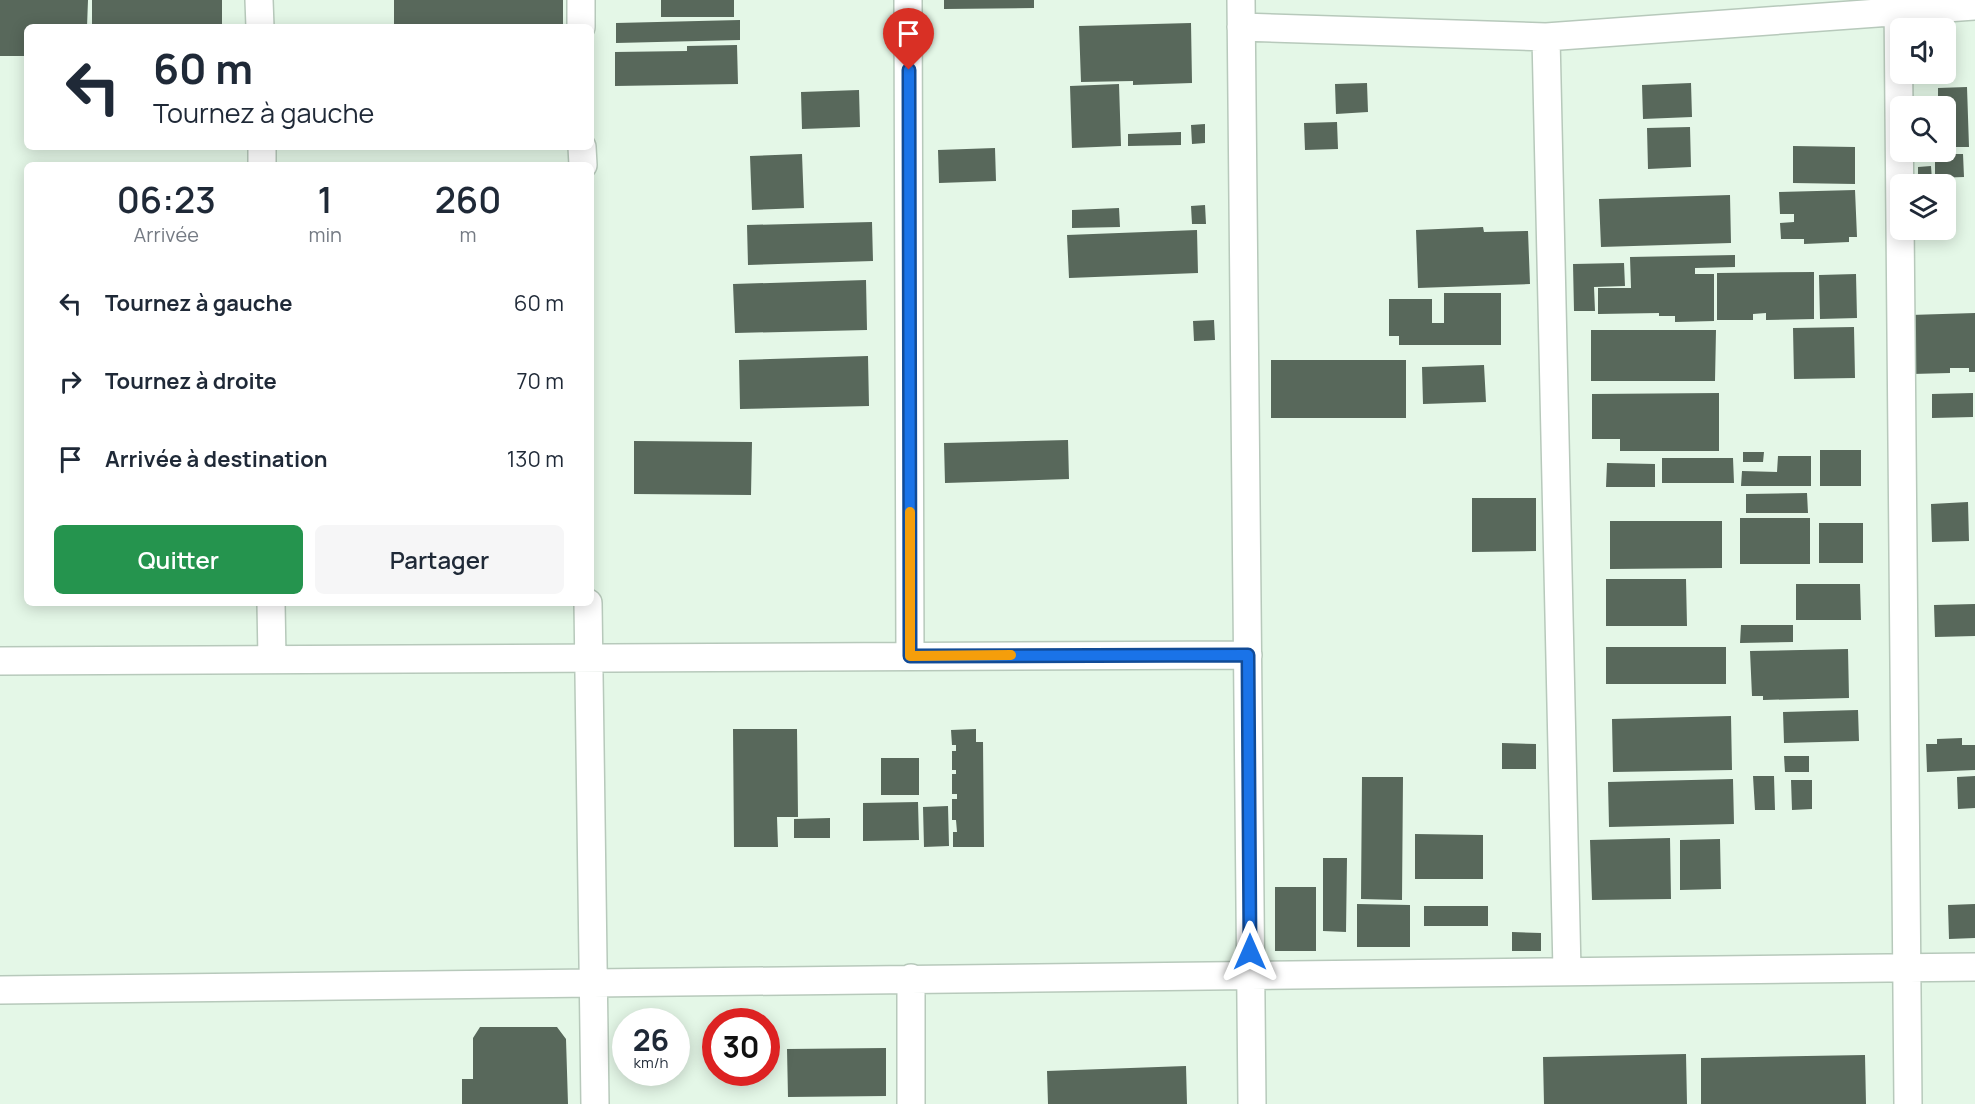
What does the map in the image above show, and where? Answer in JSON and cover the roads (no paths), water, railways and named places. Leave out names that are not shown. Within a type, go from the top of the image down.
[{"type":"street","points":[[259,0],[260,24]]},
{"type":"street","points":[[580,0],[581,24]]},
{"type":"street","points":[[908,0],[910,656]]},
{"type":"street","points":[[1241,0],[1252,1104]]},
{"type":"street","points":[[1241,27],[1546,37],[1898,6],[1975,6]]},
{"type":"street","points":[[1898,6],[1908,1104]]},
{"type":"street","points":[[1546,37],[1567,971]]},
{"type":"street","points":[[271,606],[272,659]]},
{"type":"street","points":[[588,606],[595,1104]]},
{"type":"street","points":[[0,661],[1248,655]]},
{"type":"street","points":[[0,990],[1975,967]]},
{"type":"street","points":[[911,978],[911,1104]]}]
